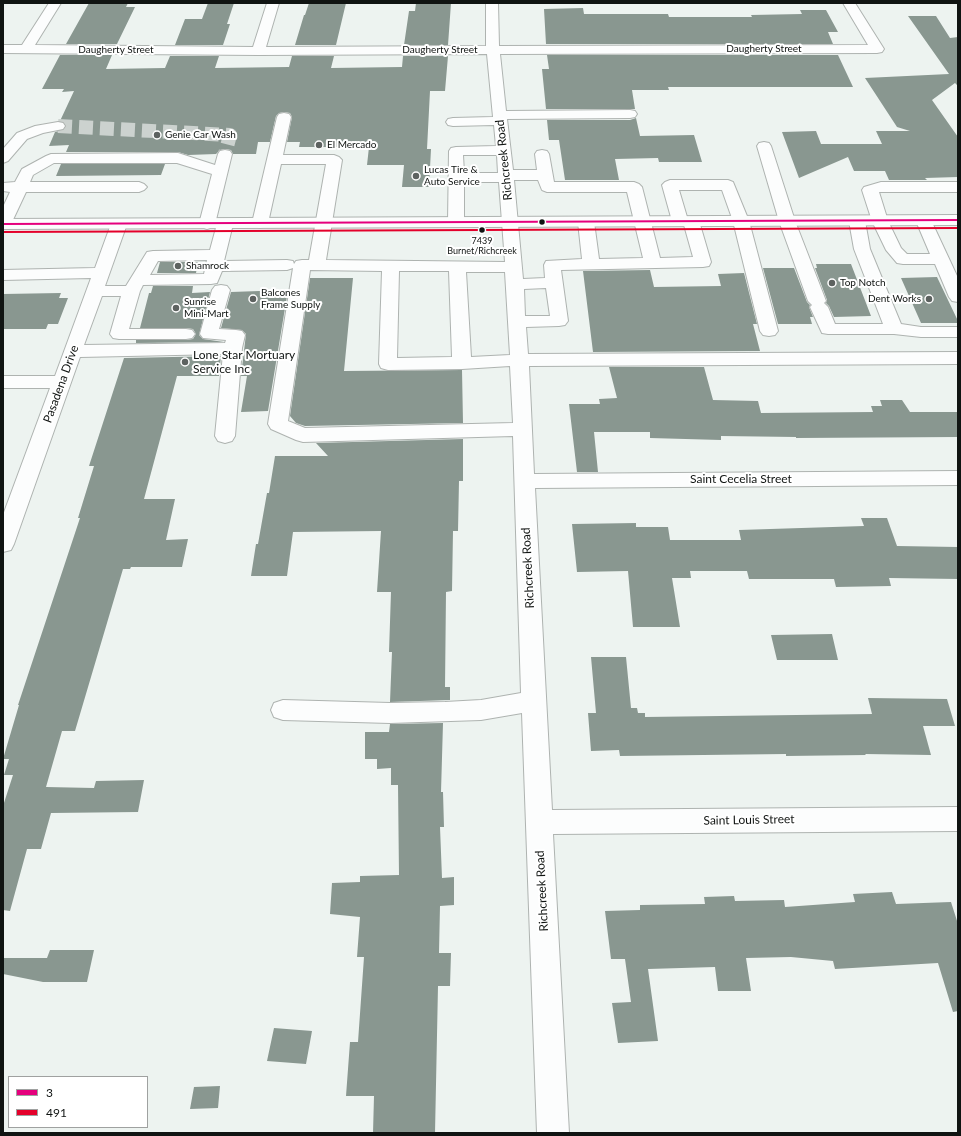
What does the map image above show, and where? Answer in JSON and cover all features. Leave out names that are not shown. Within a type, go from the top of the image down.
[{"type":"street","points":[[26,49],[55,3]]},
{"type":"street","points":[[258,51],[273,3]]},
{"type":"street","name":"Richcreek Road","points":[[492,3],[493,50],[511,221],[523,430],[553,1133]]},
{"type":"street","name":"Daugherty Street","points":[[3,49],[258,51],[877,49],[849,3]]},
{"type":"street","points":[[452,122],[500,118],[630,114]]},
{"type":"street","points":[[260,223],[284,117]]},
{"type":"street","points":[[3,158],[22,136],[58,126]]},
{"type":"street","points":[[764,146],[787,221],[828,329],[894,329],[921,332],[958,332]]},
{"type":"street","points":[[456,222],[456,151],[503,150]]},
{"type":"street","points":[[207,224],[225,154]]},
{"type":"street","points":[[542,154],[547,187],[634,187],[641,221],[653,263]]},
{"type":"street","points":[[221,172],[178,158],[51,159],[27,172],[3,224],[958,220]]},
{"type":"street","points":[[275,159],[334,160],[317,265]]},
{"type":"street","points":[[456,177],[545,175]]},
{"type":"street","points":[[517,322],[559,321],[552,265],[703,262],[670,185],[728,185],[741,221],[769,331]]},
{"type":"street","points":[[3,187],[139,187]]},
{"type":"street","points":[[940,259],[903,259],[894,250],[880,221],[870,190],[881,187],[958,187]]},
{"type":"street","points":[[857,221],[862,249],[894,329]]},
{"type":"street","points":[[924,221],[958,297]]},
{"type":"street","points":[[586,222],[591,264]]},
{"type":"street","name":"Pasadena Drive","points":[[3,544],[119,224]]},
{"type":"street","points":[[95,291],[211,279],[225,224]]},
{"type":"street","points":[[225,436],[233,348],[236,335],[119,334],[135,286],[153,256],[288,265]]},
{"type":"street","points":[[523,430],[303,435],[278,424],[302,266],[457,267],[513,275],[554,283]]},
{"type":"street","points":[[391,266],[388,364],[462,363],[519,360],[958,358]]},
{"type":"street","points":[[457,267],[462,363]]},
{"type":"street","points":[[3,275],[101,273]]},
{"type":"street","points":[[209,334],[221,290]]},
{"type":"street","points":[[73,351],[233,348]]},
{"type":"street","points":[[3,382],[62,382]]},
{"type":"street","name":"Saint Cecelia Street","points":[[524,481],[958,478]]},
{"type":"street","points":[[283,710],[390,713],[445,712],[480,710],[534,701]]},
{"type":"street","name":"Saint Louis Street","points":[[539,822],[958,818]]},
{"type":"building","points":[[89,3],[128,3],[126,7],[135,7],[117,44],[66,44]]},
{"type":"building","points":[[208,3],[234,3],[227,24],[230,24],[223,45],[175,45],[185,19],[202,19]]},
{"type":"building","points":[[309,3],[346,3],[336,45],[295,45]]},
{"type":"building","points":[[416,3],[451,3],[448,45],[404,45],[409,11],[415,11]]},
{"type":"building","points":[[583,8],[584,14],[668,14],[669,17],[752,17],[751,15],[802,14],[800,10],[826,10],[838,32],[828,32],[833,44],[546,44],[544,9]]},
{"type":"building","points":[[908,16],[936,16],[950,38],[958,37],[958,86],[955,83],[932,100],[958,137],[958,177],[925,178],[927,180],[889,180],[885,171],[854,171],[848,157],[799,178],[782,132],[816,131],[821,144],[882,144],[876,131],[910,131],[897,127],[865,78],[949,74]]},
{"type":"building","points":[[60,55],[112,55],[106,69],[165,68],[170,56],[219,56],[215,68],[289,67],[292,56],[334,56],[331,68],[402,67],[403,56],[448,56],[445,91],[430,91],[427,149],[431,149],[429,187],[402,187],[404,165],[367,165],[369,147],[299,147],[300,142],[287,142],[292,117],[290,113],[284,112],[279,113],[276,116],[270,142],[258,142],[256,154],[233,154],[231,150],[225,149],[220,150],[216,154],[188,155],[178,152],[66,152],[69,145],[49,146],[55,132],[63,130],[66,127],[64,122],[60,121],[74,91],[62,92],[64,89],[42,89]]},
{"type":"building","points":[[547,55],[838,55],[853,87],[668,87],[669,90],[632,90],[635,109],[546,109],[542,69],[549,69]]},
{"type":"building","points":[[636,118],[640,136],[694,135],[702,162],[659,162],[658,158],[615,159],[619,180],[565,180],[559,140],[549,140],[547,120],[630,120]]},
{"type":"building","name":"Genie Car Wash","points":[[61,164],[165,164],[161,175],[56,176]]},
{"type":"building","name":"Shamrock","points":[[160,262],[198,262],[196,273],[157,273]]},
{"type":"building","points":[[816,264],[851,264],[871,316],[834,317],[826,303],[827,300],[815,268],[817,268]]},
{"type":"building","points":[[763,268],[794,268],[807,302],[810,305],[809,307],[813,317],[810,317],[812,324],[778,324]]},
{"type":"building","points":[[650,270],[654,287],[721,286],[718,274],[744,273],[757,324],[753,324],[760,351],[593,352],[583,271]]},
{"type":"building","name":"Dent Works","points":[[937,277],[958,323],[921,323],[901,278]]},
{"type":"building","points":[[310,278],[353,278],[344,371],[462,370],[463,423],[305,426],[296,423],[290,416]]},
{"type":"building","name":"Sunrise Mini-Mart","points":[[153,286],[193,286],[192,293],[210,292],[199,335],[203,339],[224,342],[136,343],[136,340],[193,339],[196,334],[193,329],[186,328],[140,328],[149,293],[151,293]]},
{"type":"building","points":[[288,290],[268,411],[241,412],[247,376],[241,376],[246,334],[242,330],[221,328],[231,292]]},
{"type":"building","points":[[61,293],[59,298],[68,298],[58,324],[48,324],[46,329],[3,329],[3,294]]},
{"type":"building","points":[[221,356],[219,376],[177,376],[144,499],[175,499],[166,540],[188,539],[182,567],[131,567],[130,569],[123,569],[75,731],[62,731],[46,787],[94,788],[96,781],[144,780],[138,812],[51,813],[41,849],[27,849],[10,911],[3,910],[3,806],[13,775],[4,775],[9,759],[3,759],[18,705],[80,518],[78,518],[94,466],[89,466],[124,358]]},
{"type":"building","points":[[609,367],[704,367],[713,400],[758,401],[761,413],[873,412],[871,406],[882,406],[880,400],[902,400],[910,412],[958,412],[958,437],[796,438],[721,436],[721,440],[650,438],[650,432],[594,432],[598,472],[577,472],[569,404],[600,404],[599,399],[617,398]]},
{"type":"building","points":[[463,439],[463,481],[459,481],[458,531],[453,531],[452,591],[446,592],[445,687],[450,687],[450,700],[390,702],[392,652],[389,652],[391,592],[377,592],[381,531],[293,532],[287,576],[251,576],[267,493],[269,493],[275,456],[328,456],[316,443]]},
{"type":"building","points":[[861,518],[887,518],[897,546],[958,547],[958,579],[889,578],[891,586],[836,587],[834,579],[749,579],[747,571],[690,571],[691,578],[672,578],[680,627],[633,627],[628,571],[577,572],[572,524],[636,523],[636,527],[668,527],[670,540],[741,540],[739,530],[864,526]]},
{"type":"building","points":[[832,634],[838,660],[777,660],[771,635]]},
{"type":"building","points":[[591,657],[626,657],[631,708],[637,708],[638,713],[645,713],[645,717],[872,714],[868,698],[947,699],[955,726],[923,726],[931,755],[865,754],[866,755],[786,756],[786,754],[620,756],[619,750],[591,751],[588,713],[596,713]]},
{"type":"building","points":[[443,723],[441,792],[443,792],[444,827],[440,827],[442,878],[454,877],[454,905],[440,906],[439,953],[451,953],[450,986],[438,986],[435,1133],[373,1133],[374,1096],[346,1096],[350,1042],[358,1042],[364,957],[357,957],[360,917],[330,914],[332,883],[360,882],[360,876],[399,875],[398,785],[391,785],[391,768],[377,769],[377,759],[365,759],[365,732],[389,732],[390,724]]},
{"type":"building","points":[[892,892],[896,904],[951,902],[958,924],[958,1011],[953,1012],[938,963],[835,969],[833,961],[791,957],[746,958],[751,991],[718,991],[715,967],[648,969],[658,1041],[618,1043],[612,1003],[631,1002],[625,959],[611,959],[605,911],[640,910],[640,905],[705,904],[704,897],[734,896],[735,901],[784,900],[785,907],[855,902],[853,894]]},
{"type":"building","points":[[50,950],[94,950],[87,982],[43,982],[3,974],[3,958],[47,958]]},
{"type":"building","points":[[274,1028],[312,1031],[306,1064],[267,1061]]},
{"type":"building","points":[[220,1086],[218,1108],[190,1109],[194,1087]]},
{"type":"tunnel","points":[[58,126],[230,135],[225,154]]},
{"type":"transit line","name":"3","points":[[3,224],[958,220]]},
{"type":"transit line","name":"491","points":[[3,232],[958,228]]},
{"type":"place","name":"Genie Car Wash","points":[[157,135]]},
{"type":"place","name":"El Mercado","points":[[319,145]]},
{"type":"place","name":"Lucas Tire & Auto Service","points":[[416,176]]},
{"type":"place","name":"7439 Burnet/Richcreek","points":[[482,230]]},
{"type":"place","name":"Shamrock","points":[[178,266]]},
{"type":"place","name":"Top Notch","points":[[832,283]]},
{"type":"place","name":"Balcones Frame Supply","points":[[253,299]]},
{"type":"place","name":"Dent Works","points":[[929,299]]},
{"type":"place","name":"Sunrise Mini-Mart","points":[[176,308]]},
{"type":"place","name":"Lone Star Mortuary Service Inc","points":[[185,362]]}]
